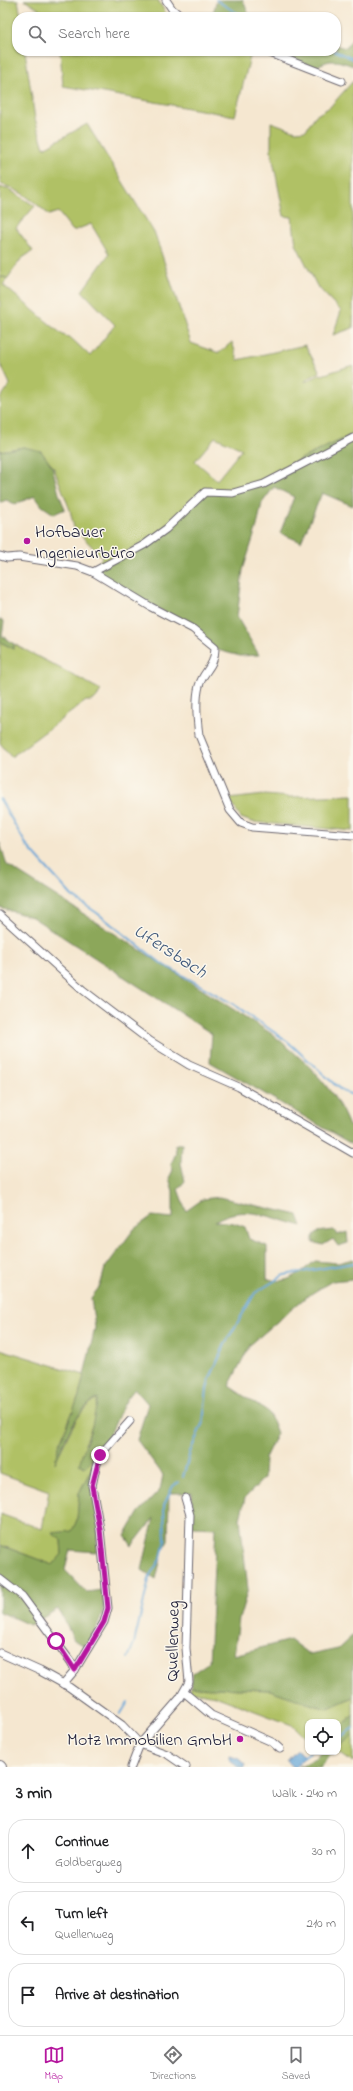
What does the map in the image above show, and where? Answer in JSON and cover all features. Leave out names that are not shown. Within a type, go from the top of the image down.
[{"type":"street","points":[[166,0],[176,12]]},
{"type":"street","points":[[278,56],[342,81]]},
{"type":"street","points":[[93,572],[144,544],[166,529],[205,492],[233,494],[266,483],[317,455],[353,438]]},
{"type":"street","points":[[0,556],[77,566],[93,572],[151,607],[193,628],[214,647],[215,659],[199,687],[197,706],[199,736],[230,810],[240,823],[252,828],[353,835]]},
{"type":"street","points":[[0,915],[83,990],[150,1041],[189,1065],[252,1095],[353,1153]]},
{"type":"street","points":[[63,1684],[75,1670],[104,1622],[108,1608],[100,1529],[92,1486],[100,1455],[130,1421]]},
{"type":"street","name":"Quellenweg","points":[[132,1767],[140,1744],[184,1692],[189,1682],[186,1648],[190,1515],[184,1498]]},
{"type":"street","points":[[0,1579],[22,1596],[71,1662],[75,1670]]},
{"type":"street","points":[[0,1653],[40,1671],[63,1684],[122,1725],[140,1744],[167,1754],[186,1767]]},
{"type":"street","points":[[184,1692],[211,1715],[272,1742],[280,1749]]},
{"type":"green space","points":[[0,0],[18,0],[20,12],[12,12],[12,56],[26,56],[35,119],[44,148],[87,124],[155,234],[191,343],[219,353],[232,342],[238,360],[305,345],[320,372],[307,379],[305,382],[321,374],[322,375],[353,365],[353,434],[282,468],[266,483],[166,529],[93,572],[102,557],[74,528],[70,510],[53,466],[24,447],[0,451],[0,399],[10,384],[0,363],[0,277],[7,278],[0,276],[0,187],[10,190],[35,206],[16,228],[33,251],[21,259],[3,285],[63,335],[71,338],[90,356],[115,325],[82,291],[109,254],[91,224],[73,231],[58,212],[49,215],[26,196],[0,184]],"holes":[[[215,437],[242,449],[217,480],[195,461]]]},
{"type":"green space","points":[[24,0],[158,0],[165,12],[44,12]]},
{"type":"green space","points":[[217,0],[243,0],[248,12],[213,12]]},
{"type":"green space","points":[[353,38],[353,66],[338,61],[329,61],[315,68],[289,56],[341,56],[341,46],[346,48]]},
{"type":"green space","points":[[60,56],[250,56],[235,116],[63,86]]},
{"type":"green space","points":[[353,81],[353,328],[333,335],[341,311],[317,286],[296,244],[292,217],[284,216],[271,150],[271,122],[296,131],[306,130],[315,116],[330,107]]},
{"type":"green space","points":[[353,434],[353,506],[322,493],[301,542],[280,533],[294,497],[274,487],[262,503],[257,526],[243,570],[237,617],[259,655],[240,656],[217,650],[193,628],[93,573],[144,545],[205,495],[265,485],[282,468]]},
{"type":"green space","points":[[24,447],[41,451],[52,466],[59,494],[65,509],[54,514],[42,506],[35,496],[15,504],[6,500],[0,503],[0,451]]},
{"type":"green space","points":[[0,619],[4,621],[2,636],[14,644],[14,649],[0,642]]},
{"type":"green space","points":[[0,642],[13,648],[14,644],[101,690],[94,700],[86,701],[11,757],[0,743]]},
{"type":"green space","points":[[264,795],[290,797],[353,795],[353,831],[252,822],[241,818],[229,799]]},
{"type":"green space","points":[[0,843],[7,865],[272,1034],[284,1044],[307,1064],[335,1098],[349,1126],[353,1127],[353,1145],[210,1062],[212,1034],[32,917],[0,908]]},
{"type":"green space","points":[[182,1144],[181,1163],[185,1181],[178,1189],[186,1211],[203,1199],[219,1197],[298,1215],[302,1226],[268,1216],[247,1213],[236,1213],[215,1221],[234,1223],[245,1227],[249,1239],[267,1246],[267,1278],[281,1281],[293,1277],[315,1261],[338,1263],[353,1259],[353,1279],[332,1281],[306,1297],[250,1345],[229,1386],[269,1413],[277,1433],[265,1458],[264,1478],[245,1498],[240,1519],[248,1589],[239,1619],[234,1655],[290,1640],[310,1655],[338,1649],[353,1635],[353,1697],[326,1709],[270,1690],[191,1687],[193,1673],[209,1662],[216,1528],[192,1527],[192,1493],[169,1493],[168,1541],[163,1549],[156,1579],[142,1570],[154,1518],[132,1546],[125,1536],[139,1512],[160,1490],[163,1475],[137,1440],[148,1404],[135,1389],[124,1404],[106,1442],[85,1467],[79,1464],[92,1426],[98,1398],[84,1409],[72,1426],[55,1463],[58,1448],[79,1396],[95,1328],[91,1298],[100,1286],[105,1268],[134,1229],[152,1216],[173,1218],[173,1191],[169,1178],[173,1170],[171,1164],[176,1153],[175,1145]]},
{"type":"green space","points":[[334,1230],[337,1235],[347,1232],[348,1243],[338,1246],[333,1239],[323,1245],[313,1242],[313,1237],[317,1232]]},
{"type":"green space","points":[[0,1349],[84,1375],[79,1396],[58,1448],[56,1460],[78,1417],[84,1409],[99,1398],[92,1426],[85,1444],[91,1461],[102,1447],[79,1493],[77,1520],[72,1532],[53,1533],[61,1540],[62,1555],[53,1565],[0,1545],[0,1514],[42,1529],[49,1491],[0,1473]]},
{"type":"green space","points":[[94,1465],[98,1531],[96,1552],[70,1550],[65,1570],[86,1592],[102,1590],[102,1613],[87,1647],[74,1640],[58,1609],[30,1625],[0,1612],[0,1545],[53,1565],[62,1554],[61,1540],[52,1533],[72,1531],[77,1520],[79,1493]]},
{"type":"green space","points":[[191,1687],[270,1690],[326,1709],[353,1697],[353,1714],[341,1728],[341,1719],[305,1719],[305,1738],[292,1725],[215,1696],[195,1692],[192,1697],[189,1693]]},
{"type":"green space","points":[[353,1714],[353,1736],[341,1745],[341,1728]]},
{"type":"green space","points":[[353,1736],[353,1762],[341,1753],[341,1745]]},
{"type":"green space","points":[[305,1738],[305,1746],[302,1743]]},
{"type":"green space","points":[[318,1755],[330,1755],[320,1767],[299,1767],[316,1758]]},
{"type":"water","points":[[297,1750],[305,1756],[296,1767],[292,1767],[287,1761]]},
{"type":"water","points":[[229,1756],[237,1758],[246,1764],[245,1767],[239,1767],[229,1759]]},
{"type":"waterway","points":[[216,0],[235,12]]},
{"type":"waterway","points":[[341,54],[353,59]]},
{"type":"waterway","name":"Ufersbach","points":[[0,799],[27,846],[72,896],[97,913],[161,963],[233,1004],[287,1041],[342,1091],[353,1095]]},
{"type":"waterway","points":[[183,1477],[190,1452],[203,1422],[207,1389],[210,1378],[226,1342],[255,1293],[284,1275],[353,1263]]},
{"type":"waterway","points":[[128,1658],[134,1643],[150,1575],[161,1558],[165,1541],[164,1505],[173,1486],[179,1482]]},
{"type":"waterway","points":[[120,1715],[128,1702]]},
{"type":"waterway","points":[[341,1737],[353,1728]]},
{"type":"place","name":"Hofbauer Ingenieurbüro","points":[[27,541]]},
{"type":"place","name":"Motz Immobilien GmbH","points":[[240,1739]]},
{"type":"route","points":[[56,1641],[75,1670],[97,1636],[104,1622],[108,1608],[104,1586],[100,1529],[92,1486],[100,1455]]}]
